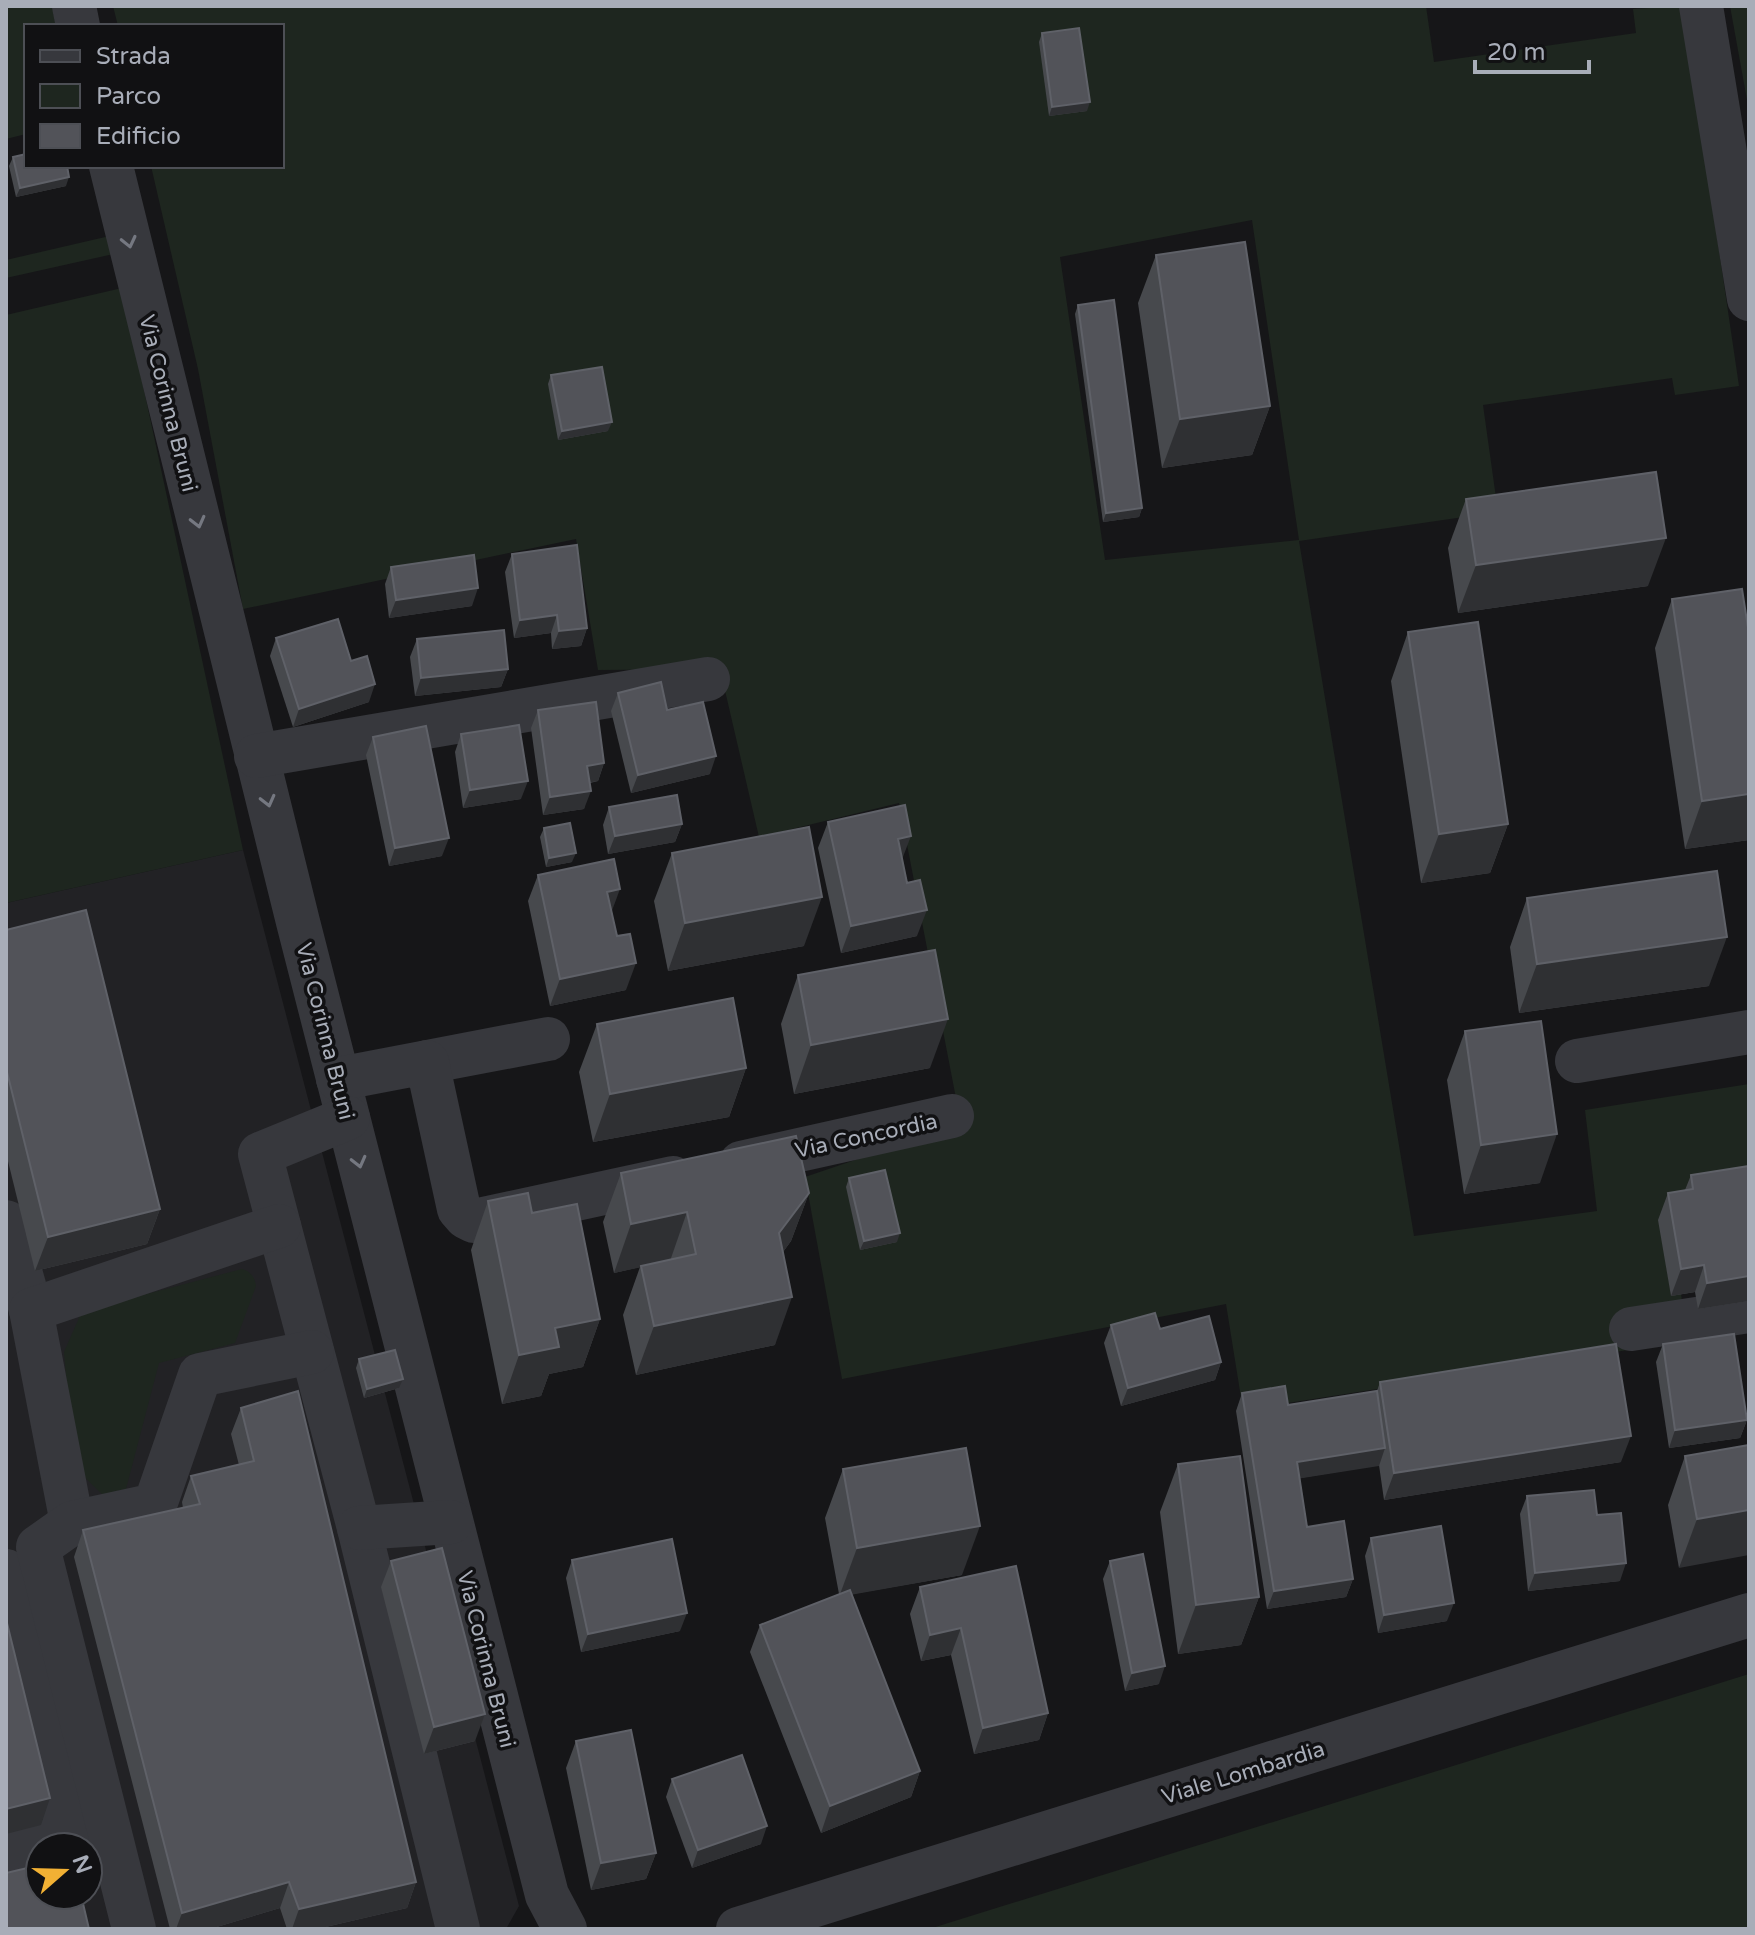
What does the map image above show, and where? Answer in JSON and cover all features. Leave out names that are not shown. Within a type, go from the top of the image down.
[{"type":"street","points":[[1701,6],[1749,299]]},
{"type":"street","name":"Via Corinna Bruni","points":[[111,168],[256,756],[553,1918]]},
{"type":"street","points":[[256,756],[708,679]]},
{"type":"street","points":[[1577,1061],[1749,1032]]},
{"type":"street","points":[[458,1929],[359,1528],[260,1154],[343,1098],[427,1062],[548,1039]]},
{"type":"street","name":"Via Concordia","points":[[427,1062],[459,1209],[474,1221],[952,1116]]},
{"type":"street","points":[[6,1222],[31,1310],[72,1523]]},
{"type":"street","points":[[31,1310],[279,1226]]},
{"type":"street","points":[[1631,1329],[1749,1311]]},
{"type":"street","points":[[134,1929],[38,1547],[72,1523],[155,1505],[200,1375],[312,1352]]},
{"type":"street","points":[[359,1528],[451,1522]]},
{"type":"street","points":[[6,1571],[69,1835],[6,1853]]},
{"type":"street","name":"Viale Lombardia","points":[[738,1929],[1749,1615]]},
{"type":"shaded area","points":[[243,850],[519,1906],[506,1929],[6,1929],[6,903]]},
{"type":"green space","points":[[6,6],[52,6],[56,24],[24,24],[24,134],[6,139]]},
{"type":"green space","points":[[113,6],[1426,6],[1434,62],[1636,33],[1633,9],[1683,6],[1739,386],[1675,395],[1672,378],[1483,405],[1498,512],[1299,541],[1414,1236],[1597,1211],[1585,1110],[1749,1084],[1749,1191],[1659,1220],[1671,1295],[1681,1294],[1683,1308],[1749,1331],[1243,1410],[1226,1304],[842,1379],[805,1177],[964,1123],[955,1093],[899,803],[759,837],[720,669],[598,670],[576,539],[243,609],[198,369],[151,168],[284,168],[284,24],[118,24]],"holes":[[[1252,220],[1299,540],[1105,560],[1060,257]]]},
{"type":"green space","points":[[1730,6],[1749,6],[1749,111]]},
{"type":"green space","points":[[114,235],[118,253],[6,278],[6,260]]},
{"type":"green space","points":[[122,288],[243,850],[6,903],[6,315]]},
{"type":"green space","points":[[242,1269],[252,1275],[256,1286],[235,1343],[159,1363],[126,1489],[103,1495],[78,1471],[69,1409],[64,1352],[82,1311]]},
{"type":"green space","points":[[1749,1674],[1749,1929],[929,1929]]},
{"type":"building","points":[[1079,28],[1090,102],[1052,107],[1042,33]]},
{"type":"building","points":[[24,154],[24,168],[67,168],[69,177],[20,188],[13,157]]},
{"type":"building","points":[[1245,242],[1270,406],[1180,419],[1156,255]]},
{"type":"building","points":[[1114,300],[1142,508],[1106,513],[1078,305]]},
{"type":"building","points":[[602,367],[612,422],[562,431],[551,375]]},
{"type":"building","points":[[1656,472],[1666,538],[1476,565],[1466,499]]},
{"type":"building","points":[[577,545],[587,628],[559,631],[557,615],[520,620],[512,554]]},
{"type":"building","points":[[474,555],[478,588],[396,600],[391,567]]},
{"type":"building","points":[[1742,589],[1749,634],[1749,794],[1702,801],[1672,599]]},
{"type":"building","points":[[338,619],[351,661],[367,656],[375,684],[299,709],[276,638]]},
{"type":"building","points":[[1478,622],[1508,824],[1439,834],[1408,632]]},
{"type":"building","points":[[504,630],[508,669],[421,678],[417,639]]},
{"type":"building","points":[[661,682],[667,710],[703,702],[716,756],[638,775],[618,693]]},
{"type":"building","points":[[596,702],[604,763],[587,766],[591,791],[550,797],[538,710]]},
{"type":"building","points":[[519,725],[528,781],[470,790],[461,734]]},
{"type":"building","points":[[426,726],[449,838],[395,848],[373,737]]},
{"type":"building","points":[[677,795],[682,824],[615,836],[609,807]]},
{"type":"building","points":[[905,805],[911,836],[898,839],[907,883],[920,880],[927,910],[851,926],[828,822]]},
{"type":"building","points":[[570,823],[576,853],[549,858],[544,828]]},
{"type":"building","points":[[809,827],[822,897],[685,923],[672,853]]},
{"type":"building","points":[[614,859],[620,889],[607,892],[617,936],[630,934],[636,963],[560,979],[538,875]]},
{"type":"building","points":[[1717,871],[1727,937],[1537,964],[1527,898]]},
{"type":"building","points":[[86,910],[160,1209],[48,1237],[6,1068],[6,930]]},
{"type":"building","points":[[935,950],[948,1019],[811,1045],[798,975]]},
{"type":"building","points":[[733,998],[746,1068],[610,1094],[597,1024]]},
{"type":"building","points":[[1541,1021],[1557,1134],[1481,1145],[1465,1031]]},
{"type":"building","points":[[796,1136],[809,1193],[779,1233],[792,1297],[654,1326],[641,1266],[696,1254],[687,1212],[631,1224],[621,1173]]},
{"type":"building","points":[[1749,1166],[1749,1276],[1707,1283],[1704,1265],[1681,1269],[1668,1193],[1693,1189],[1691,1175]]},
{"type":"building","points":[[885,1170],[900,1233],[864,1241],[849,1178]]},
{"type":"building","points":[[528,1193],[532,1213],[577,1204],[600,1319],[555,1328],[559,1347],[519,1355],[488,1201]]},
{"type":"building","points":[[1155,1313],[1160,1329],[1209,1316],[1221,1362],[1128,1388],[1111,1325]]},
{"type":"building","points":[[1734,1334],[1747,1420],[1675,1430],[1663,1344]]},
{"type":"building","points":[[1616,1344],[1631,1436],[1394,1473],[1380,1382]]},
{"type":"building","points":[[395,1350],[403,1379],[367,1389],[359,1359]]},
{"type":"building","points":[[1285,1386],[1288,1405],[1377,1391],[1385,1448],[1297,1462],[1307,1527],[1344,1521],[1353,1579],[1274,1591],[1242,1393]]},
{"type":"building","points":[[298,1391],[416,1882],[299,1909],[289,1882],[182,1913],[83,1530],[200,1504],[191,1476],[254,1461],[241,1408]]},
{"type":"building","points":[[1749,1445],[1749,1510],[1697,1519],[1685,1456]]},
{"type":"building","points":[[966,1448],[980,1526],[857,1548],[843,1469]]},
{"type":"building","points":[[1240,1456],[1259,1597],[1196,1605],[1178,1464]]},
{"type":"building","points":[[1594,1490],[1597,1515],[1621,1513],[1626,1563],[1535,1573],[1527,1496]]},
{"type":"building","points":[[1441,1526],[1454,1603],[1384,1615],[1371,1538]]},
{"type":"building","points":[[672,1539],[687,1613],[588,1634],[572,1560]]},
{"type":"building","points":[[442,1548],[485,1714],[434,1727],[391,1561]]},
{"type":"building","points":[[1143,1554],[1165,1666],[1132,1673],[1110,1561]]},
{"type":"building","points":[[1016,1566],[1048,1713],[983,1728],[961,1628],[930,1635],[920,1587]]},
{"type":"building","points":[[850,1590],[920,1771],[830,1806],[760,1625]]},
{"type":"building","points":[[6,1619],[50,1798],[6,1809]]},
{"type":"building","points":[[631,1730],[656,1853],[601,1863],[576,1741]]},
{"type":"building","points":[[742,1755],[767,1826],[698,1850],[672,1779]]},
{"type":"building","points":[[24,1869],[24,1911],[85,1911],[89,1929],[6,1929],[6,1873]]}]
